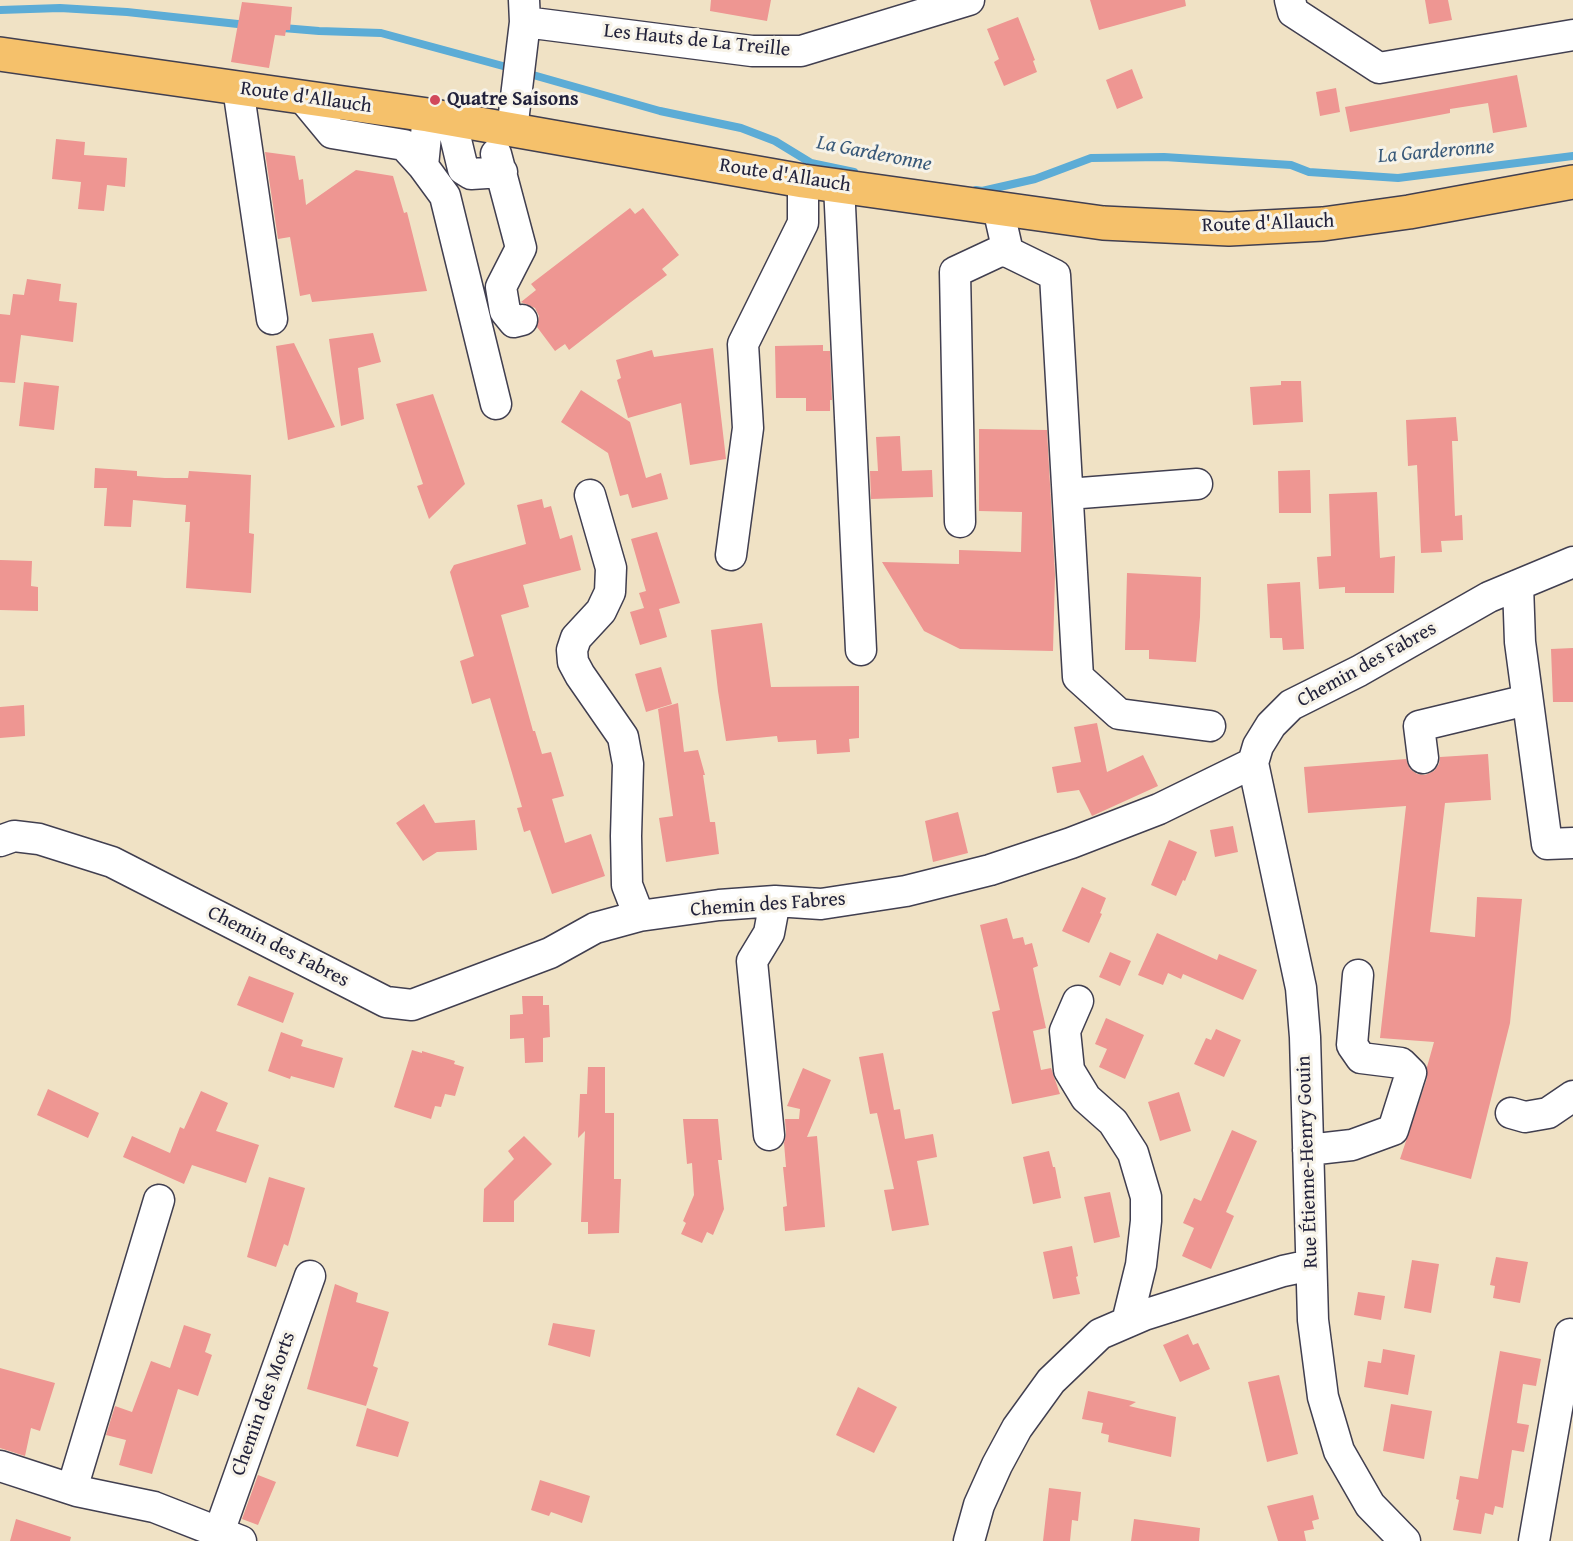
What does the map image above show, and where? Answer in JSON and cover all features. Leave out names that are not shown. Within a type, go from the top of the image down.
[{"type":"main road","name":"Route d'Allauch","points":[[0,54],[440,117],[504,152],[838,185],[1103,223],[1229,229],[1323,224],[1409,212],[1573,182]]},
{"type":"street","name":"Les Hauts de La Treille","points":[[504,152],[517,91],[524,24],[752,51],[801,51],[969,0]]},
{"type":"street","points":[[1290,0],[1293,12],[1379,68],[1573,35]]},
{"type":"street","points":[[238,88],[272,319]]},
{"type":"street","points":[[303,98],[332,133],[404,145],[445,196],[496,404]]},
{"type":"street","points":[[423,166],[440,117]]},
{"type":"street","points":[[440,117],[463,169],[471,174],[504,152],[521,248],[501,287],[505,311],[514,322],[522,320]]},
{"type":"street","points":[[731,555],[748,428],[743,344],[803,224],[803,181]]},
{"type":"street","points":[[838,185],[861,651]]},
{"type":"street","points":[[998,208],[1008,252]]},
{"type":"street","points":[[960,522],[955,272],[1000,251],[1008,252],[1055,275],[1077,677],[1119,714],[1210,726]]},
{"type":"street","points":[[1068,494],[1197,484]]},
{"type":"street","points":[[590,495],[611,568],[610,592],[601,611],[576,638],[572,651],[573,662],[623,737],[628,764],[627,885],[639,916]]},
{"type":"street","name":"Chemin des Fabres","points":[[0,841],[14,836],[39,838],[112,862],[386,1002],[412,1005],[550,953],[595,928],[639,916],[719,905],[776,901],[821,904],[906,891],[990,870],[1071,843],[1159,809],[1253,762],[1258,746],[1271,725],[1291,705],[1359,671],[1489,597],[1573,562]]},
{"type":"street","points":[[1518,585],[1520,642],[1547,844],[1573,843]]},
{"type":"street","points":[[1423,758],[1419,726],[1527,700]]},
{"type":"street","name":"Rue Étienne-Henry Gouin","points":[[1253,762],[1301,988],[1305,1037],[1313,1320],[1322,1386],[1339,1451],[1370,1505],[1405,1541]]},
{"type":"street","points":[[769,1135],[752,961],[769,933],[776,901]]},
{"type":"street","points":[[1308,1150],[1352,1145],[1393,1130],[1411,1073],[1401,1063],[1361,1058],[1352,1045],[1358,975]]},
{"type":"street","points":[[1078,1001],[1065,1031],[1069,1070],[1086,1098],[1113,1122],[1133,1153],[1146,1197],[1141,1265],[1127,1322]]},
{"type":"street","points":[[1511,1113],[1525,1117],[1548,1113],[1573,1096]]},
{"type":"street","points":[[72,1489],[159,1200]]},
{"type":"street","points":[[969,1541],[979,1505],[1017,1428],[1051,1381],[1100,1334],[1127,1322],[1283,1271],[1311,1265]]},
{"type":"street","name":"Chemin des Morts","points":[[218,1536],[310,1276]]},
{"type":"street","points":[[1534,1541],[1570,1334]]},
{"type":"street","points":[[0,1466],[72,1489],[154,1507],[218,1536]]},
{"type":"building","points":[[711,0],[771,0],[767,21],[710,11]]},
{"type":"building","points":[[1090,0],[1185,0],[1186,6],[1099,30]]},
{"type":"building","points":[[1425,0],[1448,0],[1452,20],[1429,24]]},
{"type":"building","points":[[242,2],[292,7],[290,30],[286,30],[285,36],[275,35],[269,68],[231,62]]},
{"type":"building","points":[[1018,17],[1035,60],[1033,61],[1037,72],[1004,86],[994,62],[999,59],[987,29]]},
{"type":"building","points":[[1132,69],[1143,98],[1117,109],[1106,80]]},
{"type":"building","points":[[1517,75],[1527,127],[1493,133],[1488,103],[1450,109],[1450,113],[1350,132],[1345,107]]},
{"type":"building","points":[[1336,88],[1340,112],[1320,116],[1316,92]]},
{"type":"building","points":[[56,139],[85,142],[84,155],[127,158],[125,187],[107,185],[104,211],[78,209],[81,182],[52,179]]},
{"type":"building","points":[[265,152],[295,156],[299,180],[303,179],[306,205],[356,170],[393,176],[404,213],[407,212],[427,291],[312,302],[310,294],[300,296],[290,237],[278,239]]},
{"type":"building","points":[[630,208],[635,214],[643,208],[679,255],[662,269],[667,275],[569,350],[565,344],[555,351],[537,327],[539,316],[535,308],[521,302],[536,290],[531,284]]},
{"type":"building","points":[[27,279],[61,284],[59,301],[77,303],[73,342],[21,335],[15,383],[0,382],[0,314],[10,315],[13,294],[24,295]]},
{"type":"building","points":[[373,333],[381,362],[358,368],[364,419],[341,426],[329,339]]},
{"type":"building","points":[[294,343],[335,427],[288,440],[276,346]]},
{"type":"building","points":[[823,345],[823,351],[830,351],[832,400],[830,400],[830,411],[806,411],[806,398],[776,398],[775,346]]},
{"type":"building","points":[[713,348],[726,459],[690,465],[681,403],[628,418],[617,380],[621,378],[616,360],[652,350],[654,357]]},
{"type":"building","points":[[1281,381],[1301,381],[1303,422],[1253,425],[1250,387],[1281,385]]},
{"type":"building","points":[[24,382],[59,386],[54,430],[19,426]]},
{"type":"building","points":[[581,390],[630,422],[646,478],[661,473],[668,499],[632,508],[628,494],[620,496],[608,453],[561,422]]},
{"type":"building","points":[[433,394],[465,484],[429,519],[417,486],[423,484],[396,404]]},
{"type":"building","points":[[1456,417],[1458,441],[1452,441],[1455,516],[1462,515],[1463,540],[1441,541],[1442,552],[1421,553],[1417,465],[1408,466],[1406,420]]},
{"type":"building","points":[[979,429],[1047,430],[1055,575],[1053,651],[960,649],[924,631],[882,562],[959,564],[959,550],[1021,552],[1022,512],[979,511]]},
{"type":"building","points":[[900,436],[902,471],[932,470],[933,497],[871,499],[870,471],[878,471],[876,437]]},
{"type":"building","points":[[95,468],[137,471],[137,476],[165,478],[188,478],[189,471],[251,475],[249,533],[254,534],[251,593],[186,588],[190,522],[185,522],[186,505],[133,500],[131,527],[104,526],[107,488],[94,488]]},
{"type":"building","points":[[1310,470],[1311,513],[1279,513],[1278,471]]},
{"type":"building","points":[[1377,492],[1380,558],[1395,556],[1394,593],[1345,593],[1345,587],[1319,589],[1317,557],[1331,556],[1329,494]]},
{"type":"building","points":[[542,499],[544,508],[551,506],[560,539],[572,535],[581,570],[523,585],[529,607],[501,615],[533,731],[535,731],[542,754],[551,752],[564,796],[552,799],[565,843],[591,834],[605,876],[552,894],[530,830],[524,832],[517,808],[522,807],[490,698],[472,704],[460,661],[474,656],[450,572],[454,565],[526,544],[517,505]]},
{"type":"building","points":[[657,532],[680,603],[659,609],[667,637],[640,645],[630,612],[644,608],[639,593],[646,591],[631,539]]},
{"type":"building","points":[[0,560],[32,561],[31,586],[38,587],[38,611],[0,610]]},
{"type":"building","points":[[1127,573],[1201,577],[1196,662],[1149,659],[1149,650],[1125,650]]},
{"type":"building","points":[[1300,582],[1304,649],[1283,650],[1282,638],[1270,638],[1267,584]]},
{"type":"building","points":[[762,623],[771,687],[859,686],[859,738],[849,739],[850,752],[817,754],[816,740],[778,742],[777,736],[726,741],[711,630]]},
{"type":"building","points":[[1573,648],[1573,702],[1553,702],[1551,649]]},
{"type":"building","points":[[661,667],[672,704],[646,712],[635,674]]},
{"type":"building","points":[[678,703],[684,752],[698,750],[705,775],[703,775],[710,822],[715,822],[719,854],[666,862],[659,818],[673,816],[658,709]]},
{"type":"building","points":[[24,705],[25,736],[0,738],[0,707]]},
{"type":"building","points":[[1097,723],[1107,772],[1143,755],[1158,786],[1092,816],[1079,790],[1057,793],[1052,767],[1081,762],[1074,727]]},
{"type":"building","points":[[1488,754],[1491,800],[1445,803],[1430,932],[1475,937],[1477,897],[1522,899],[1510,1023],[1471,1179],[1400,1159],[1427,1078],[1427,1067],[1434,1042],[1380,1038],[1406,806],[1308,813],[1304,767],[1406,759],[1410,769],[1417,774],[1425,775],[1434,771],[1439,764],[1440,757]]},
{"type":"building","points":[[424,804],[435,823],[475,820],[477,850],[437,852],[423,861],[396,823]]},
{"type":"building","points":[[958,812],[968,853],[933,862],[925,821]]},
{"type":"building","points":[[1233,826],[1238,852],[1215,857],[1210,830]]},
{"type":"building","points":[[1169,840],[1197,852],[1176,896],[1151,885]]},
{"type":"building","points":[[1082,887],[1106,898],[1100,913],[1102,914],[1089,943],[1062,931]]},
{"type":"building","points":[[1007,918],[1013,939],[1023,937],[1025,945],[1032,943],[1038,966],[1033,968],[1046,1028],[1033,1031],[1041,1070],[1051,1068],[1060,1094],[1012,1104],[992,1012],[1000,1010],[980,925]]},
{"type":"building","points":[[1157,933],[1217,960],[1219,954],[1257,970],[1243,1000],[1183,974],[1181,979],[1168,973],[1163,985],[1138,975]]},
{"type":"building","points":[[1110,952],[1131,961],[1120,986],[1099,977]]},
{"type":"building","points":[[249,976],[294,993],[283,1023],[237,1005]]},
{"type":"building","points":[[522,996],[543,996],[543,1005],[549,1005],[550,1037],[543,1038],[543,1062],[525,1063],[524,1038],[510,1039],[510,1015],[523,1014]]},
{"type":"building","points":[[1106,1018],[1144,1035],[1125,1079],[1099,1067],[1107,1049],[1095,1044]]},
{"type":"building","points":[[1216,1029],[1241,1040],[1224,1077],[1194,1064],[1206,1038],[1211,1040]]},
{"type":"building","points":[[281,1032],[303,1040],[301,1046],[343,1058],[334,1088],[291,1076],[290,1079],[268,1071]]},
{"type":"building","points":[[412,1050],[455,1061],[454,1064],[464,1067],[455,1096],[445,1094],[441,1107],[435,1106],[431,1119],[394,1107]]},
{"type":"building","points":[[883,1053],[894,1110],[900,1109],[905,1139],[933,1134],[937,1157],[917,1161],[929,1225],[892,1231],[884,1190],[894,1189],[877,1113],[870,1114],[859,1057]]},
{"type":"building","points":[[588,1067],[605,1067],[605,1113],[614,1113],[614,1179],[621,1179],[619,1233],[588,1234],[588,1222],[581,1222],[585,1131],[578,1138],[580,1094],[587,1094]]},
{"type":"building","points":[[803,1068],[831,1080],[807,1137],[817,1136],[825,1227],[785,1231],[783,1207],[787,1206],[783,1167],[786,1167],[785,1119],[799,1119],[800,1109],[787,1106]]},
{"type":"building","points":[[48,1089],[99,1113],[88,1138],[37,1115]]},
{"type":"building","points":[[201,1091],[228,1103],[216,1131],[259,1145],[246,1183],[192,1165],[184,1184],[123,1157],[132,1136],[170,1153],[180,1127],[184,1129]]},
{"type":"building","points":[[1179,1092],[1191,1131],[1160,1141],[1148,1102]]},
{"type":"building","points":[[683,1119],[718,1119],[722,1160],[718,1160],[724,1209],[713,1235],[707,1232],[702,1243],[681,1234],[686,1223],[683,1221],[694,1195],[692,1163],[687,1164]]},
{"type":"building","points":[[1232,1130],[1257,1141],[1226,1212],[1234,1216],[1211,1269],[1182,1256],[1194,1228],[1183,1223],[1194,1198],[1201,1201]]},
{"type":"building","points":[[524,1136],[552,1164],[514,1201],[514,1222],[483,1222],[484,1189],[514,1159],[508,1151]]},
{"type":"building","points":[[1049,1151],[1053,1167],[1055,1167],[1061,1198],[1033,1204],[1023,1157]]},
{"type":"building","points":[[269,1177],[305,1188],[288,1246],[284,1244],[276,1267],[247,1257]]},
{"type":"building","points":[[1110,1192],[1120,1237],[1094,1243],[1084,1197]]},
{"type":"building","points":[[1072,1246],[1080,1294],[1053,1299],[1043,1252]]},
{"type":"building","points":[[1496,1257],[1528,1262],[1520,1303],[1493,1298],[1495,1286],[1490,1285]]},
{"type":"building","points":[[1412,1260],[1439,1264],[1431,1313],[1404,1308]]},
{"type":"building","points":[[335,1284],[358,1293],[356,1302],[389,1312],[373,1366],[378,1368],[366,1406],[307,1389]]},
{"type":"building","points":[[1358,1292],[1385,1296],[1381,1320],[1354,1315]]},
{"type":"building","points":[[553,1323],[595,1330],[590,1357],[548,1345]]},
{"type":"building","points":[[184,1325],[211,1334],[205,1352],[212,1355],[198,1396],[178,1389],[152,1474],[119,1465],[126,1440],[106,1435],[115,1406],[132,1412],[151,1361],[170,1368]]},
{"type":"building","points":[[1188,1334],[1193,1345],[1198,1343],[1210,1369],[1180,1382],[1163,1345]]},
{"type":"building","points":[[1383,1349],[1415,1355],[1408,1395],[1364,1387],[1368,1361],[1381,1363]]},
{"type":"building","points":[[1500,1351],[1541,1359],[1536,1386],[1523,1384],[1517,1423],[1529,1425],[1524,1452],[1512,1450],[1503,1508],[1495,1506],[1493,1515],[1485,1513],[1481,1534],[1453,1530],[1459,1500],[1456,1499],[1460,1476],[1478,1479]]},
{"type":"building","points":[[0,1368],[55,1383],[40,1431],[31,1428],[25,1456],[0,1448]]},
{"type":"building","points":[[1279,1375],[1298,1454],[1267,1462],[1248,1382]]},
{"type":"building","points":[[858,1387],[897,1407],[874,1453],[836,1435]]},
{"type":"building","points":[[1088,1391],[1136,1402],[1129,1406],[1176,1417],[1171,1457],[1108,1442],[1109,1435],[1101,1433],[1103,1423],[1082,1419]]},
{"type":"building","points":[[1391,1404],[1432,1411],[1424,1459],[1383,1451]]},
{"type":"building","points":[[367,1408],[409,1422],[398,1457],[356,1446]]},
{"type":"building","points":[[258,1475],[276,1482],[258,1525],[242,1519]]},
{"type":"building","points":[[540,1480],[590,1496],[582,1523],[551,1512],[549,1516],[531,1510]]},
{"type":"building","points":[[1049,1488],[1081,1492],[1078,1521],[1072,1520],[1070,1541],[1043,1541]]},
{"type":"building","points":[[1313,1495],[1319,1519],[1312,1521],[1314,1529],[1304,1531],[1306,1541],[1278,1541],[1267,1506]]},
{"type":"building","points":[[16,1519],[71,1537],[70,1541],[10,1541]]},
{"type":"building","points":[[1134,1519],[1200,1528],[1199,1541],[1131,1541]]},
{"type":"waterway","name":"La Garderonne","points":[[0,10],[60,8],[127,12],[247,25]]},
{"type":"waterway","name":"La Garderonne","points":[[283,28],[381,33],[514,69]]},
{"type":"waterway","name":"La Garderonne","points":[[526,73],[660,111],[741,128],[775,141],[811,163],[854,172]]},
{"type":"waterway","name":"La Garderonne","points":[[976,190],[982,191],[1035,179],[1091,158],[1164,157],[1291,165],[1309,172],[1398,178],[1573,156]]},
{"type":"place","name":"Quatre Saisons","points":[[435,100]]}]
